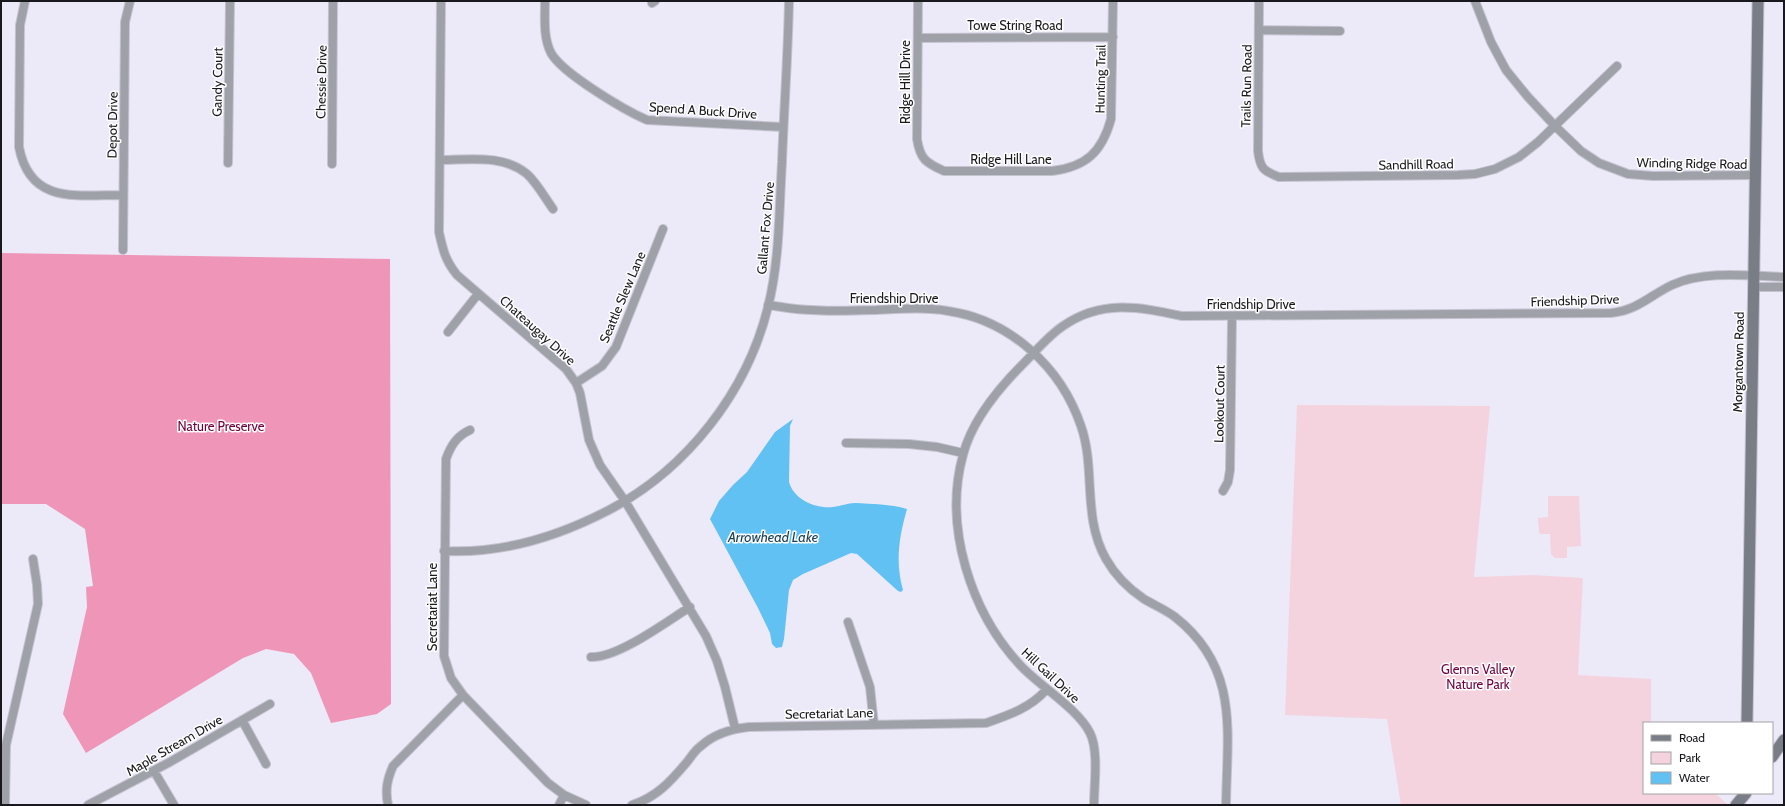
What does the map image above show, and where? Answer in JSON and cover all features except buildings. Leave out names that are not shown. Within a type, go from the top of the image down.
[{"type":"main road","name":"Morgantown Road","points":[[1747,722],[1758,1]]},
{"type":"main road","points":[[1773,756],[1784,740]]},
{"type":"main road","points":[[1736,805],[1745,794]]},
{"type":"street","points":[[25,1],[20,25],[19,147],[22,161],[32,179],[40,186],[52,192],[70,195],[123,195]]},
{"type":"street","name":"Depot Drive","points":[[123,250],[125,22],[130,1]]},
{"type":"street","name":"Gandy Court","points":[[228,164],[230,1]]},
{"type":"street","name":"Chessie Drive","points":[[332,164],[334,1]]},
{"type":"street","name":"Chateaugay Drive","points":[[441,1],[439,232],[443,252],[449,265],[457,275],[566,369],[576,383],[580,394],[589,440],[594,453],[690,607],[706,636],[726,687],[735,728]]},
{"type":"street","name":"Spend A Buck Drive","points":[[545,1],[545,35],[551,52],[560,64],[600,93],[633,114],[647,120],[783,127]]},
{"type":"street","name":"Gallant Fox Drive","points":[[444,551],[478,550],[539,538],[582,524],[625,501],[653,482],[674,464],[700,436],[715,417],[732,391],[747,364],[760,334],[768,306],[777,255],[789,1]]},
{"type":"street","name":"Ridge Hill Drive","points":[[918,1],[917,139],[919,150],[926,161]]},
{"type":"street","name":"Hunting Trail","points":[[1095,154],[1106,136],[1111,119],[1113,1]]},
{"type":"street","name":"Trails Run Road","points":[[1259,1],[1258,151],[1259,161],[1264,170]]},
{"type":"street","name":"Winding Ridge Road","points":[[1475,1],[1491,42],[1506,70],[1528,97],[1555,126],[1587,155],[1599,163],[1628,174],[1653,176],[1755,176]]},
{"type":"street","points":[[1259,30],[1340,31]]},
{"type":"street","name":"Towe String Road","points":[[918,38],[1113,37]]},
{"type":"street","name":"Sandhill Road","points":[[1264,170],[1279,177],[1475,174],[1494,168],[1519,157],[1538,142],[1617,66]]},
{"type":"street","name":"Ridge Hill Lane","points":[[926,161],[944,171],[1052,171],[1067,170],[1077,166],[1095,154]]},
{"type":"street","points":[[440,160],[494,160],[511,164],[528,175],[553,209]]},
{"type":"street","name":"Seattle Slew Lane","points":[[576,383],[602,366],[616,347],[663,229]]},
{"type":"street","name":"Friendship Drive","points":[[768,306],[813,311],[921,309],[948,311],[972,316],[1000,328],[1034,353],[1062,326],[1080,316],[1097,310],[1117,306],[1142,308],[1182,316],[1232,317],[1611,313],[1621,312],[1638,306],[1671,286],[1691,278],[1709,276],[1754,281],[1784,287]]},
{"type":"street","points":[[1754,281],[1784,277]]},
{"type":"street","points":[[448,332],[478,294]]},
{"type":"street","name":"Lookout Court","points":[[1223,491],[1228,482],[1230,470],[1232,317]]},
{"type":"street","points":[[1034,353],[1052,372],[1064,390],[1082,428],[1089,462],[1091,520],[1096,536],[1106,558],[1116,573],[1130,588],[1174,616],[1194,634],[1211,656],[1225,695],[1227,715],[1226,805]]},
{"type":"street","name":"Hill Gail Drive","points":[[1034,353],[1008,379],[990,401],[973,431],[963,454],[959,474],[956,507],[961,548],[970,579],[981,608],[1001,641],[1021,666],[1046,690],[1079,717],[1091,735],[1094,754],[1094,805]]},
{"type":"street","name":"Secretariat Lane","points":[[470,430],[455,440],[446,459],[444,656],[451,678],[463,695],[548,783],[564,795],[586,805]]},
{"type":"street","points":[[846,443],[909,444],[937,447],[963,454]]},
{"type":"street","points":[[5,805],[6,745],[38,604],[33,559]]},
{"type":"street","points":[[591,657],[598,657],[619,650],[690,607]]},
{"type":"street","points":[[848,622],[870,687],[874,725]]},
{"type":"street","name":"Secretariat Lane","points":[[632,805],[654,796],[668,785],[705,742],[735,728],[986,723],[1016,713],[1028,706],[1046,690]]},
{"type":"street","points":[[388,805],[386,792],[387,778],[393,766],[463,695]]},
{"type":"street","name":"Maple Stream Drive","points":[[88,805],[154,771],[270,704]]},
{"type":"street","points":[[242,720],[266,764]]},
{"type":"street","points":[[154,771],[174,805]]},
{"type":"street","points":[[559,805],[564,795]]},
{"type":"green space","name":"Nature Preserve","points":[[1,253],[390,259],[391,704],[377,714],[331,723],[311,673],[294,654],[266,649],[243,658],[86,753],[63,714],[87,607],[86,587],[93,586],[85,529],[46,504],[1,504]]},
{"type":"green space","name":"Glenns Valley Nature Park","points":[[1297,405],[1490,406],[1474,577],[1533,575],[1583,578],[1578,675],[1651,679],[1651,722],[1643,722],[1643,794],[1716,794],[1728,805],[1401,805],[1387,719],[1285,715]]},
{"type":"green space","points":[[1548,496],[1579,496],[1581,546],[1567,547],[1567,558],[1555,558],[1551,554],[1550,534],[1540,534],[1539,532],[1538,518],[1548,517]]},
{"type":"water","name":"Arrowhead Lake","points":[[793,419],[790,426],[789,482],[796,494],[806,502],[813,505],[826,507],[855,503],[888,505],[907,509],[899,550],[899,569],[903,590],[901,592],[898,591],[857,554],[851,553],[803,574],[793,580],[789,590],[784,639],[782,647],[776,648],[772,644],[770,633],[758,608],[710,519],[719,501],[747,472],[775,432]]}]
